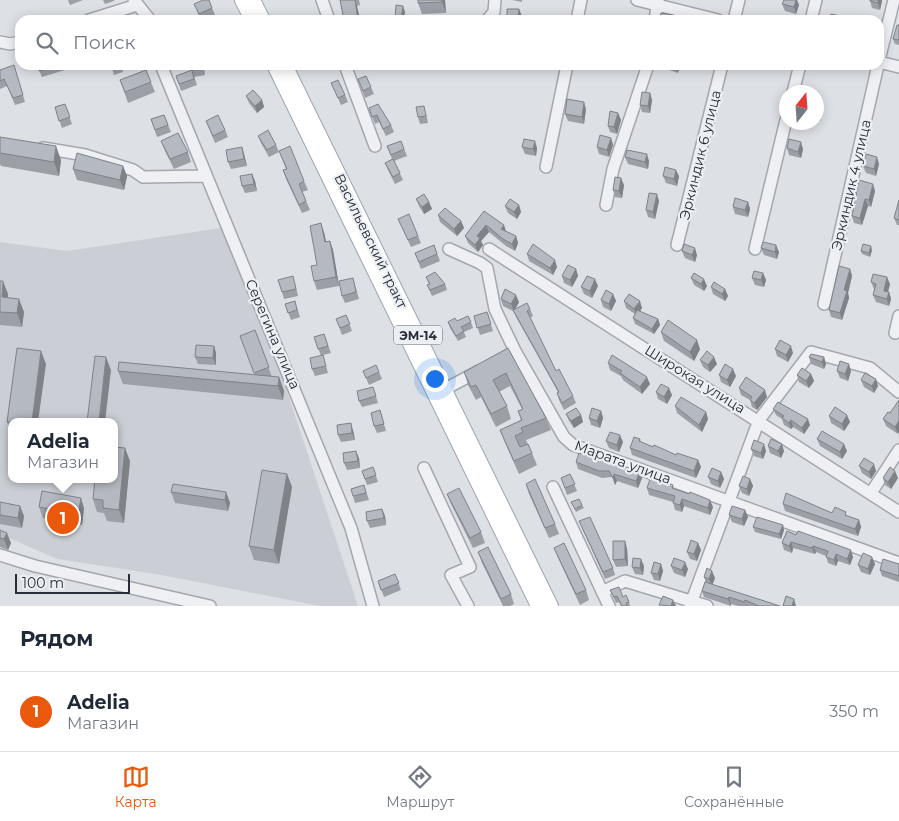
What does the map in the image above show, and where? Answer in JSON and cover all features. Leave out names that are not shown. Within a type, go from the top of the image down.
[{"type":"main road","points":[[242,0],[250,15]]},
{"type":"main road","points":[[253,0],[253,15]]},
{"type":"main road","name":"Васильевский тракт","points":[[276,70],[538,606]]},
{"type":"main road","name":"Васильевский тракт","points":[[287,70],[551,606]]},
{"type":"street","points":[[322,0],[327,15]]},
{"type":"street","points":[[491,15],[494,12],[495,0]]},
{"type":"street","points":[[578,15],[581,0]]},
{"type":"street","points":[[637,0],[657,2],[701,15]]},
{"type":"street","points":[[735,15],[739,0]]},
{"type":"street","points":[[812,15],[816,0]]},
{"type":"street","name":"Эркиндик 4 улица","points":[[884,41],[894,0]]},
{"type":"street","points":[[102,15],[135,2],[146,15]]},
{"type":"street","points":[[656,15],[657,2]]},
{"type":"street","points":[[0,42],[15,43]]},
{"type":"street","points":[[884,63],[899,67]]},
{"type":"street","name":"Серегина улица","points":[[163,70],[284,360],[351,528],[373,606]]},
{"type":"street","points":[[347,70],[375,146]]},
{"type":"street","points":[[546,168],[566,70]]},
{"type":"street","points":[[606,205],[613,169],[646,70]]},
{"type":"street","name":"Эркиндик 6 улица","points":[[677,245],[721,70]]},
{"type":"street","points":[[795,85],[799,70]]},
{"type":"street","name":"Эркиндик 4 улица","points":[[824,304],[877,70]]},
{"type":"street","points":[[755,249],[784,130]]},
{"type":"street","points":[[34,146],[93,158],[133,170],[143,177],[206,176]]},
{"type":"street","name":"Широкая улица","points":[[489,248],[759,420],[899,512]]},
{"type":"street","name":"Марата улица","points":[[449,249],[480,263],[486,268],[495,310],[511,353],[564,437],[573,445],[899,563]]},
{"type":"street","points":[[895,333],[899,316]]},
{"type":"street","points":[[691,603],[759,420],[811,352],[870,368],[899,392]]},
{"type":"street","points":[[445,389],[492,364]]},
{"type":"street","points":[[870,493],[899,450]]},
{"type":"street","points":[[424,468],[470,566],[452,575],[468,606]]},
{"type":"street","points":[[553,487],[609,606]]},
{"type":"street","points":[[0,555],[35,566],[210,606]]},
{"type":"street","points":[[602,592],[625,581],[691,603],[707,606]]},
{"type":"shaded area","points":[[221,228],[273,349],[358,606],[320,606],[156,574],[57,559],[0,534],[0,242],[67,251]]},
{"type":"building","points":[[203,0],[209,0],[212,8],[199,14],[194,4]]},
{"type":"building","points":[[340,0],[355,0],[357,15],[343,15]]},
{"type":"building","points":[[418,0],[442,0],[442,2],[418,3]]},
{"type":"building","points":[[784,0],[796,0],[794,7],[782,4]]},
{"type":"building","points":[[878,0],[878,3],[870,1]]},
{"type":"building","points":[[396,5],[403,6],[402,15],[395,15]]},
{"type":"building","points":[[507,9],[519,9],[518,15],[507,15]]},
{"type":"building","points":[[897,25],[899,25],[899,40],[893,39]]},
{"type":"building","points":[[14,65],[23,95],[13,98],[4,79],[0,81],[0,70]]},
{"type":"building","points":[[146,70],[151,82],[125,92],[120,80]]},
{"type":"building","points":[[192,70],[194,79],[179,84],[176,76]]},
{"type":"building","points":[[366,76],[371,87],[363,91],[358,79]]},
{"type":"building","points":[[338,80],[345,95],[338,98],[331,83]]},
{"type":"building","points":[[253,90],[262,100],[255,106],[246,96]]},
{"type":"building","points":[[642,92],[650,93],[648,106],[640,105]]},
{"type":"building","points":[[567,99],[584,102],[582,117],[565,114]]},
{"type":"building","points":[[65,104],[70,117],[59,121],[55,107]]},
{"type":"building","points":[[378,104],[391,125],[383,129],[377,115],[372,117],[369,108]]},
{"type":"building","points":[[424,106],[426,116],[418,117],[416,107]]},
{"type":"building","points":[[610,111],[618,113],[614,127],[608,126]]},
{"type":"building","points":[[164,115],[168,125],[155,130],[151,119]]},
{"type":"building","points":[[218,115],[225,130],[213,136],[206,121]]},
{"type":"building","points":[[268,130],[276,145],[267,150],[258,136]]},
{"type":"building","points":[[178,133],[188,152],[170,159],[161,141]]},
{"type":"building","points":[[600,135],[611,138],[607,150],[597,147]]},
{"type":"building","points":[[0,137],[56,146],[54,162],[0,153]]},
{"type":"building","points":[[524,139],[535,141],[533,149],[522,147]]},
{"type":"building","points":[[789,139],[801,142],[798,152],[787,148]]},
{"type":"building","points":[[401,141],[404,149],[391,155],[387,146]]},
{"type":"building","points":[[290,146],[304,181],[299,184],[306,201],[299,205],[283,170],[287,169],[279,151]]},
{"type":"building","points":[[242,147],[244,159],[228,162],[226,150]]},
{"type":"building","points":[[627,150],[647,154],[645,162],[625,157]]},
{"type":"building","points":[[77,153],[123,166],[120,180],[73,169]]},
{"type":"building","points":[[866,154],[877,157],[874,169],[863,166]]},
{"type":"building","points":[[393,159],[400,173],[393,177],[385,163]]},
{"type":"building","points":[[665,167],[676,170],[674,179],[663,176]]},
{"type":"building","points":[[252,174],[254,184],[242,186],[240,176]]},
{"type":"building","points":[[615,177],[621,178],[619,191],[613,190]]},
{"type":"building","points":[[859,180],[873,184],[869,200],[865,199],[860,218],[852,216]]},
{"type":"building","points":[[649,193],[657,194],[653,212],[646,210]]},
{"type":"building","points":[[424,194],[429,202],[422,207],[416,199]]},
{"type":"building","points":[[735,198],[748,202],[745,210],[733,207]]},
{"type":"building","points":[[510,199],[519,205],[514,212],[505,206]]},
{"type":"building","points":[[899,200],[899,220],[894,218]]},
{"type":"building","points":[[445,208],[461,221],[454,229],[438,215]]},
{"type":"building","points":[[484,211],[504,225],[501,229],[516,236],[512,244],[486,225],[477,236],[480,238],[475,245],[465,236]]},
{"type":"building","points":[[409,214],[418,236],[408,240],[398,219]]},
{"type":"building","points":[[321,223],[325,242],[330,241],[336,277],[314,281],[311,266],[317,265],[310,226]]},
{"type":"building","points":[[763,242],[776,245],[775,252],[761,248]]},
{"type":"building","points":[[533,244],[555,260],[550,268],[527,254]]},
{"type":"building","points":[[684,244],[695,248],[692,255],[682,251]]},
{"type":"building","points":[[863,244],[871,246],[869,253],[861,251]]},
{"type":"building","points":[[434,245],[437,254],[419,262],[415,253]]},
{"type":"building","points":[[568,265],[576,269],[570,280],[562,276]]},
{"type":"building","points":[[839,266],[850,269],[844,290],[847,291],[840,313],[829,310]]},
{"type":"building","points":[[754,271],[763,273],[761,280],[752,278]]},
{"type":"building","points":[[435,272],[445,284],[430,290],[427,285],[430,284],[426,277]]},
{"type":"building","points":[[694,273],[704,279],[701,284],[691,278]]},
{"type":"building","points":[[873,274],[887,277],[884,291],[889,292],[887,299],[873,295],[876,284],[871,282]]},
{"type":"building","points":[[293,276],[296,289],[282,292],[278,280]]},
{"type":"building","points":[[587,276],[595,279],[590,291],[581,287]]},
{"type":"building","points":[[353,278],[356,292],[342,296],[339,281]]},
{"type":"building","points":[[0,281],[3,281],[2,297],[19,299],[17,313],[0,312]]},
{"type":"building","points":[[714,282],[725,289],[722,294],[711,287]]},
{"type":"building","points":[[505,289],[516,295],[511,304],[501,299]]},
{"type":"building","points":[[606,290],[613,294],[609,304],[601,300]]},
{"type":"building","points":[[629,294],[640,301],[634,309],[624,301]]},
{"type":"building","points":[[295,301],[297,310],[288,313],[285,304]]},
{"type":"building","points":[[527,303],[530,309],[527,311],[556,371],[559,369],[573,396],[562,403],[557,393],[559,392],[513,310]]},
{"type":"building","points":[[637,310],[658,319],[652,329],[633,318]]},
{"type":"building","points":[[487,312],[491,324],[477,328],[474,316]]},
{"type":"building","points":[[346,315],[350,324],[340,328],[336,319]]},
{"type":"building","points":[[468,316],[471,322],[461,327],[464,331],[456,336],[448,322],[455,318],[457,321]]},
{"type":"building","points":[[668,320],[697,340],[690,352],[661,332]]},
{"type":"building","points":[[255,330],[269,367],[254,373],[240,336]]},
{"type":"building","points":[[324,334],[328,346],[318,349],[314,337]]},
{"type":"building","points":[[780,340],[791,346],[786,355],[775,349]]},
{"type":"building","points":[[196,345],[214,346],[213,358],[195,357]]},
{"type":"building","points":[[17,348],[41,351],[33,418],[8,418],[7,422]]},
{"type":"building","points":[[508,348],[546,418],[521,428],[523,432],[515,436],[520,447],[528,444],[532,453],[514,461],[500,430],[522,420],[518,411],[523,409],[506,373],[493,380],[507,406],[491,414],[476,385],[471,387],[464,372]]},
{"type":"building","points":[[707,351],[714,357],[708,365],[700,360]]},
{"type":"building","points":[[811,354],[824,357],[822,362],[809,357]]},
{"type":"building","points":[[323,355],[326,366],[312,369],[310,358]]},
{"type":"building","points":[[612,355],[647,377],[640,387],[620,373],[622,371],[608,363]]},
{"type":"building","points":[[95,356],[106,357],[99,418],[87,418]]},
{"type":"building","points":[[840,361],[849,364],[845,374],[837,371]]},
{"type":"building","points":[[119,362],[279,377],[278,386],[118,371]]},
{"type":"building","points":[[725,364],[733,369],[727,380],[719,375]]},
{"type":"building","points":[[376,365],[379,372],[366,378],[363,371]]},
{"type":"building","points":[[802,368],[811,374],[806,381],[797,375]]},
{"type":"building","points":[[865,373],[876,379],[872,386],[861,380]]},
{"type":"building","points":[[746,377],[765,390],[754,403],[750,400],[752,397],[739,388]]},
{"type":"building","points":[[661,384],[669,388],[664,397],[656,392]]},
{"type":"building","points":[[373,387],[376,396],[359,401],[357,391]]},
{"type":"building","points":[[681,397],[706,412],[699,425],[675,406]]},
{"type":"building","points":[[899,400],[899,421],[895,427],[883,419]]},
{"type":"building","points":[[778,402],[808,419],[802,428],[791,420],[789,423],[782,418],[784,416],[773,409]]},
{"type":"building","points":[[835,407],[847,415],[842,424],[829,416]]},
{"type":"building","points":[[576,408],[581,415],[571,421],[566,414]]},
{"type":"building","points":[[592,408],[601,411],[597,421],[589,418]]},
{"type":"building","points":[[380,410],[384,424],[374,426],[371,413]]},
{"type":"building","points":[[351,423],[352,433],[338,435],[337,425]]},
{"type":"building","points":[[822,431],[844,444],[840,452],[817,439]]},
{"type":"building","points":[[610,432],[620,435],[617,445],[606,441]]},
{"type":"building","points":[[634,437],[653,447],[654,445],[676,455],[677,453],[698,460],[694,471],[630,448]]},
{"type":"building","points":[[771,439],[782,444],[778,451],[768,446]]},
{"type":"building","points":[[754,440],[764,444],[761,453],[751,449]]},
{"type":"building","points":[[118,447],[125,448],[119,510],[103,508],[103,500],[93,499],[95,483],[118,483]]},
{"type":"building","points":[[356,451],[358,461],[344,463],[343,453]]},
{"type":"building","points":[[579,453],[640,471],[636,481],[614,474],[613,478],[609,471],[599,471],[576,462]]},
{"type":"building","points":[[864,458],[874,464],[869,472],[859,466]]},
{"type":"building","points":[[373,467],[376,475],[365,479],[362,471]]},
{"type":"building","points":[[890,467],[895,471],[888,482],[883,478]]},
{"type":"building","points":[[712,468],[721,472],[718,481],[708,477]]},
{"type":"building","points":[[262,470],[287,474],[274,550],[249,546]]},
{"type":"building","points":[[570,474],[575,484],[565,488],[561,478]]},
{"type":"building","points":[[651,476],[673,485],[672,488],[689,494],[690,492],[710,500],[708,508],[682,499],[680,505],[673,503],[675,496],[647,488]]},
{"type":"building","points":[[743,476],[750,479],[747,489],[739,486]]},
{"type":"building","points":[[535,479],[555,524],[545,528],[526,484]]},
{"type":"building","points":[[173,484],[226,492],[225,500],[171,492]]},
{"type":"building","points":[[364,485],[366,493],[353,496],[351,489]]},
{"type":"building","points":[[459,488],[481,532],[470,538],[447,494]]},
{"type":"building","points":[[42,491],[81,498],[78,514],[39,507]]},
{"type":"building","points":[[786,493],[832,513],[835,507],[846,512],[845,515],[859,520],[855,529],[783,504]]},
{"type":"building","points":[[579,499],[582,505],[575,509],[571,502]]},
{"type":"building","points":[[0,502],[20,506],[18,518],[0,515]]},
{"type":"building","points":[[732,506],[745,510],[742,519],[729,515]]},
{"type":"building","points":[[382,509],[384,518],[367,521],[366,512]]},
{"type":"building","points":[[590,517],[613,568],[603,572],[579,521]]},
{"type":"building","points":[[757,517],[783,525],[779,534],[753,527]]},
{"type":"building","points":[[0,530],[7,533],[4,539],[0,538]]},
{"type":"building","points":[[787,531],[796,535],[798,531],[851,550],[847,559],[836,554],[834,560],[826,557],[828,551],[813,546],[812,548],[791,542],[789,546],[782,543]]},
{"type":"building","points":[[691,540],[698,543],[694,554],[687,552]]},
{"type":"building","points":[[613,541],[625,541],[625,559],[613,560]]},
{"type":"building","points":[[564,543],[586,590],[576,594],[554,548]]},
{"type":"building","points":[[488,547],[511,594],[501,599],[478,552]]},
{"type":"building","points":[[863,553],[872,557],[868,569],[858,565]]},
{"type":"building","points":[[633,558],[641,559],[640,568],[632,567]]},
{"type":"building","points":[[674,558],[685,562],[682,570],[671,566]]},
{"type":"building","points":[[883,559],[899,564],[899,576],[880,570]]},
{"type":"building","points":[[654,562],[661,564],[658,574],[651,573]]},
{"type":"building","points":[[707,568],[712,571],[709,579],[704,577]]},
{"type":"building","points":[[395,574],[399,583],[381,590],[378,581]]},
{"type":"building","points":[[705,582],[780,606],[759,606],[745,600],[744,602],[729,597],[728,599],[702,591]]},
{"type":"building","points":[[619,587],[623,597],[626,595],[629,602],[626,603],[627,606],[622,606],[617,596],[614,597],[610,590]]},
{"type":"building","points":[[663,596],[673,600],[671,606],[659,605]]},
{"type":"building","points":[[786,596],[794,599],[792,606],[783,606]]},
{"type":"place","name":"Adelia","points":[[63,518]]}]
